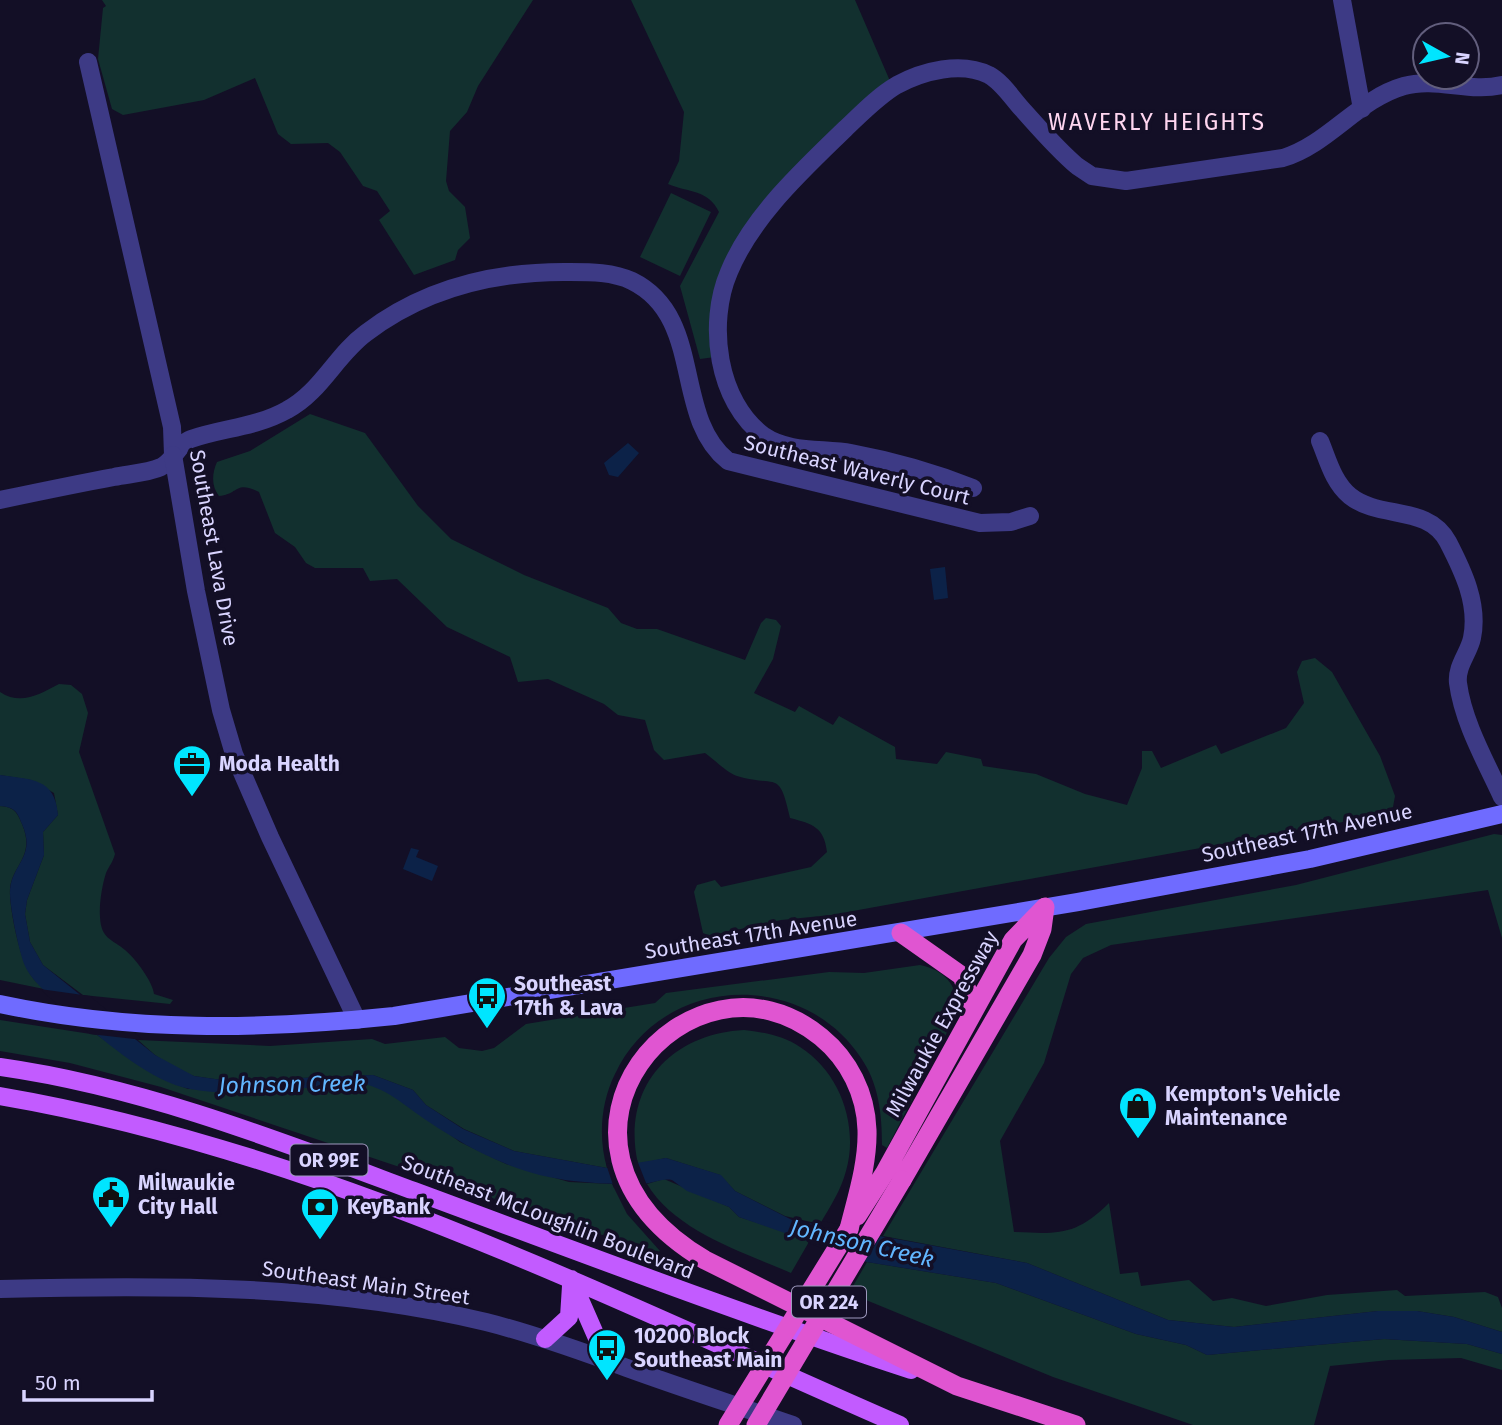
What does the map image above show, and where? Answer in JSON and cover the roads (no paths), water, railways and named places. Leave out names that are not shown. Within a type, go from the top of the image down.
[{"type":"highway","name":"Milwaukie Expressway","points":[[728,1425],[849,1229],[893,1177],[974,1009],[1013,940],[1045,907]]},
{"type":"highway","name":"Milwaukie Expressway","points":[[756,1425],[893,1177],[1032,955],[1042,929],[1045,907]]},
{"type":"highway","points":[[901,933],[962,976],[974,1009]]},
{"type":"highway","points":[[849,1229],[864,1168],[866,1118],[861,1093],[835,1050],[816,1033],[794,1020],[768,1012],[742,1009],[717,1012],[691,1020],[650,1050],[634,1070],[624,1094],[619,1119],[618,1148],[625,1176],[657,1224],[705,1259],[957,1386]]},
{"type":"highway","name":"Southeast McLoughlin Boulevard","points":[[957,1386],[1076,1425]]},
{"type":"main road","name":"Southeast 17th Avenue","points":[[4,1004],[142,1025],[215,1028],[357,1020],[457,1008],[901,933],[1310,859],[1502,814]]},
{"type":"main road","name":"Southeast McLoughlin Boulevard","points":[[0,1067],[156,1102],[246,1130],[746,1315],[957,1386]]},
{"type":"main road","name":"OR 99E","points":[[0,1097],[120,1121],[244,1156],[354,1193],[571,1279],[901,1425]]},
{"type":"main road","points":[[545,1339],[569,1317],[571,1279]]},
{"type":"main road","points":[[571,1279],[607,1361]]},
{"type":"street","points":[[1342,0],[1362,109]]},
{"type":"street","name":"Southeast Lava Drive","points":[[88,62],[172,427],[173,455],[196,591],[221,710],[234,754],[357,1020]]},
{"type":"street","points":[[973,488],[899,463],[778,443],[746,419],[733,398],[721,357],[718,327],[722,291],[741,248],[797,176],[874,102],[895,86],[932,72],[951,69],[989,75],[1064,155],[1092,176],[1109,181],[1283,158],[1303,152],[1362,109],[1405,86],[1462,89],[1502,85]]},
{"type":"street","name":"Southeast Waverly Court","points":[[0,500],[162,467],[188,440],[267,420],[289,410],[315,390],[363,334],[396,312],[432,294],[471,282],[510,275],[603,272],[632,281],[650,295],[673,323],[685,356],[703,432],[713,449],[728,461],[980,523],[1011,522],[1030,516]]},
{"type":"street","points":[[1320,441],[1333,476],[1348,495],[1378,510],[1425,520],[1446,539],[1473,598],[1472,639],[1461,661],[1458,681],[1466,714],[1502,797]]},
{"type":"street","name":"Southeast Main Street","points":[[0,1289],[207,1289],[290,1293],[421,1309],[486,1322],[545,1339],[793,1425]]},
{"type":"water","points":[[628,443],[639,453],[618,477],[609,475],[604,463]]},
{"type":"water","points":[[945,567],[948,598],[934,600],[930,569]]},
{"type":"water","name":"Johnson Creek","points":[[0,775],[40,783],[52,793],[56,803],[58,815],[43,832],[44,855],[27,900],[25,914],[30,942],[43,965],[155,1055],[194,1076],[229,1081],[373,1075],[413,1090],[426,1105],[463,1129],[514,1151],[607,1168],[666,1158],[721,1175],[735,1191],[792,1220],[1027,1263],[1168,1320],[1234,1327],[1378,1311],[1417,1311],[1454,1317],[1502,1332],[1502,1354],[1467,1344],[1384,1339],[1207,1355],[1186,1345],[1136,1334],[996,1283],[867,1262],[739,1217],[729,1207],[687,1191],[672,1180],[641,1184],[588,1182],[554,1178],[521,1169],[465,1144],[394,1098],[366,1084],[355,1082],[272,1092],[230,1093],[175,1085],[145,1070],[116,1050],[41,988],[29,974],[15,930],[10,893],[14,875],[25,853],[26,836],[17,813],[9,807],[0,806]]},
{"type":"water","points":[[411,848],[419,850],[416,857],[438,866],[432,881],[403,869]]},
{"type":"place","name":"Moda Health","points":[[192,798]]},
{"type":"place","name":"Southeast 17th & Lava","points":[[487,1030]]},
{"type":"place","name":"Kempton's Vehicle Maintenance","points":[[1138,1140]]},
{"type":"place","name":"Milwaukie City Hall","points":[[111,1229]]},
{"type":"place","name":"KeyBank","points":[[320,1241]]},
{"type":"place","name":"10200 Block Southeast Main","points":[[607,1382]]},
{"type":"district","name":"WAVERLY HEIGHTS","points":[[1157,122]]}]
